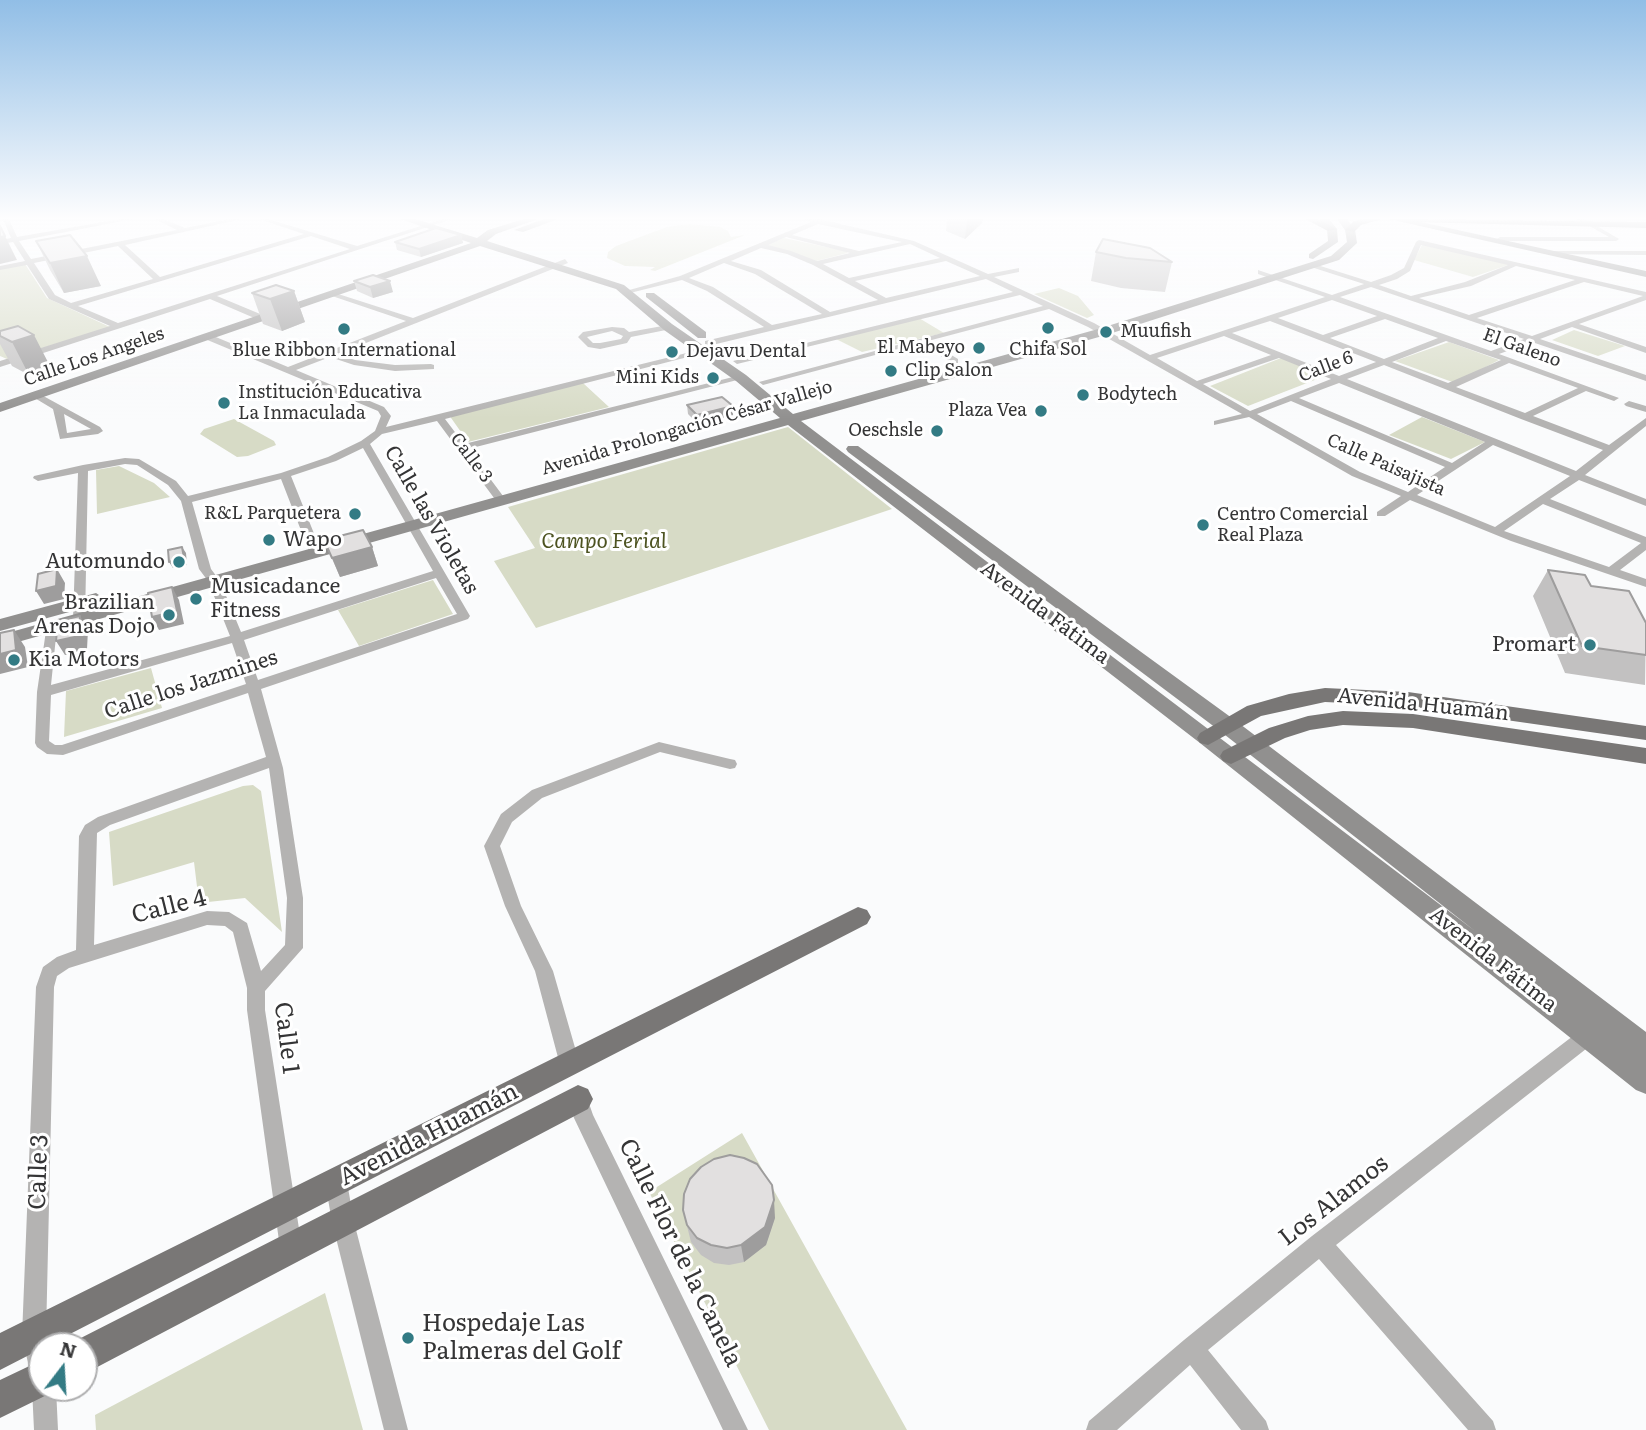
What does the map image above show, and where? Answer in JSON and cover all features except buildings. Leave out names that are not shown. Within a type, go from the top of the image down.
[{"type":"main road","name":"Calle Los Angeles","points":[[0,408],[358,286]]},
{"type":"main road","name":"Avenida Fátima","points":[[613,286],[626,292],[667,327],[737,361],[763,382],[792,413],[904,505],[1050,616],[1218,732]]},
{"type":"main road","name":"Avenida Fátima","points":[[635,286],[644,290],[741,378],[922,500],[1071,608],[1241,751],[1598,1027],[1646,1080]]},
{"type":"main road","name":"Avenida Prolongación César Vallejo","points":[[851,396],[955,361],[1054,345],[1221,286]]},
{"type":"main road","name":"Avenida Prolongación César Vallejo","points":[[0,625],[78,611],[1025,348],[1067,332],[1096,328],[1245,286]]},
{"type":"main road","points":[[1054,345],[1049,340],[1067,332]]},
{"type":"main road","points":[[904,505],[940,494]]},
{"type":"main road","points":[[1050,616],[1071,608]]},
{"type":"main road","name":"Avenida Prolongación César Vallejo","points":[[0,641],[51,627],[78,611]]},
{"type":"main road","name":"Avenida Huamán","points":[[1218,732],[1254,711],[1289,701],[1325,695],[1363,695],[1646,733]]},
{"type":"main road","name":"Avenida Huamán","points":[[1241,751],[1308,723],[1343,718],[1377,718],[1646,756]]},
{"type":"main road","name":"Avenida Huamán","points":[[42,1332],[285,1206],[570,1065],[859,917]]},
{"type":"main road","name":"Avenida Fátima","points":[[1598,1027],[1646,1049]]},
{"type":"main road","name":"Avenida Huamán","points":[[98,1349],[578,1099]]},
{"type":"main road","name":"Avenida Huamán","points":[[0,1352],[28,1339]]},
{"type":"main road","points":[[0,1400],[28,1385]]},
{"type":"street","points":[[45,286],[52,297],[118,326]]},
{"type":"street","points":[[72,305],[136,286]]},
{"type":"street","points":[[2,362],[242,286]]},
{"type":"street","points":[[289,369],[503,286]]},
{"type":"street","points":[[626,292],[658,286]]},
{"type":"street","points":[[702,286],[771,328]]},
{"type":"street","points":[[781,286],[828,314]]},
{"type":"street","points":[[859,286],[885,301]]},
{"type":"street","points":[[38,478],[125,461],[139,462],[172,483],[186,500],[285,475],[332,459],[365,443],[379,432],[708,347],[771,328],[948,286]]},
{"type":"street","name":"Calle Paisajista","points":[[1009,286],[1096,328],[1356,474],[1496,531],[1646,583]]},
{"type":"street","name":"El Galeno","points":[[1300,286],[1614,398]]},
{"type":"street","points":[[1149,358],[1370,286]]},
{"type":"street","points":[[1375,286],[1646,378]]},
{"type":"street","points":[[1412,297],[1461,286]]},
{"type":"street","points":[[1471,317],[1566,286]]},
{"type":"street","points":[[1608,286],[1646,295]]},
{"type":"street","points":[[737,361],[1022,292]]},
{"type":"street","points":[[335,294],[414,321]]},
{"type":"street","points":[[1492,354],[1646,295]]},
{"type":"street","points":[[210,296],[262,318]]},
{"type":"street","points":[[763,382],[1050,306]]},
{"type":"street","points":[[860,307],[870,313]]},
{"type":"street","points":[[1323,338],[1385,316]]},
{"type":"street","points":[[1268,317],[1610,449]]},
{"type":"street","points":[[880,319],[890,325]]},
{"type":"street","points":[[1573,325],[1646,350]]},
{"type":"street","points":[[628,335],[621,330],[612,329],[582,337],[588,344],[596,346],[624,341],[628,335],[667,327]]},
{"type":"street","points":[[1224,332],[1646,503]]},
{"type":"street","points":[[208,337],[381,409],[386,416],[379,432]]},
{"type":"street","name":"Calle 6","points":[[1217,423],[1247,415],[1446,338]]},
{"type":"street","points":[[922,341],[955,361]]},
{"type":"street","points":[[330,354],[354,362],[395,368],[431,368]]},
{"type":"street","points":[[1196,384],[1279,355]]},
{"type":"street","points":[[1448,387],[1509,360]]},
{"type":"street","points":[[464,447],[741,378]]},
{"type":"street","points":[[1524,417],[1586,388]]},
{"type":"street","points":[[36,396],[58,408]]},
{"type":"street","points":[[1291,398],[1453,467]]},
{"type":"street","points":[[1629,404],[1646,409]]},
{"type":"street","name":"Calle 3","points":[[439,417],[498,495]]},
{"type":"street","points":[[1496,531],[1577,476],[1646,421]]},
{"type":"street","points":[[1381,514],[1493,441]]},
{"type":"street","name":"Calle las Violetas","points":[[365,443],[464,616]]},
{"type":"street","points":[[78,611],[83,468]]},
{"type":"street","points":[[285,475],[312,546]]},
{"type":"street","name":"Calle 1","points":[[186,500],[210,575],[237,638],[274,761],[293,885],[295,948],[256,988],[256,1010],[291,1248]]},
{"type":"street","points":[[1542,500],[1646,543],[1610,572]]},
{"type":"street","points":[[44,692],[237,638],[440,573]]},
{"type":"street","name":"Calle los Jazmines","points":[[51,627],[42,743],[52,750],[63,750],[464,616]]},
{"type":"street","points":[[1442,704],[1450,727]]},
{"type":"street","points":[[570,1065],[544,971],[513,906],[492,846],[506,818],[537,794],[659,747],[730,764]]},
{"type":"street","points":[[85,955],[87,836],[91,829],[104,821],[274,761]]},
{"type":"street","name":"Calle 4","points":[[49,972],[63,962],[207,918],[229,919],[241,928],[256,988]]},
{"type":"street","name":"Calle 3","points":[[34,1332],[45,987],[49,972]]},
{"type":"street","name":"Los Alamos","points":[[1098,1430],[1192,1348],[1320,1244],[1598,1027]]},
{"type":"street","name":"Calle Flor de la Canela","points":[[578,1099],[584,1118],[736,1430]]},
{"type":"street","points":[[336,1182],[343,1222],[396,1430]]},
{"type":"street","points":[[1320,1244],[1482,1429]]},
{"type":"street","points":[[1192,1348],[1257,1430]]},
{"type":"street","points":[[45,1402],[46,1430]]},
{"type":"green space","points":[[0,286],[39,286],[47,298],[110,327],[7,359],[0,356]]},
{"type":"green space","points":[[1059,288],[1078,296],[1094,315],[1087,318],[1034,294]]},
{"type":"green space","points":[[919,318],[944,333],[862,352],[836,339]]},
{"type":"green space","points":[[1574,330],[1625,346],[1598,356],[1552,340]]},
{"type":"green space","points":[[1449,342],[1499,360],[1455,383],[1395,361]]},
{"type":"green space","points":[[1281,358],[1325,376],[1248,406],[1210,386]]},
{"type":"green space","points":[[583,383],[609,407],[468,442],[449,415]]},
{"type":"green space","points":[[1422,417],[1485,442],[1451,459],[1389,435]]},
{"type":"green space","points":[[234,419],[274,441],[276,445],[248,456],[237,457],[200,434],[204,429]]},
{"type":"green space","name":"Campo Ferial","points":[[788,427],[892,509],[536,628],[494,561],[535,548],[508,507]]},
{"type":"green space","points":[[119,466],[154,483],[170,497],[97,514],[96,470]]},
{"type":"green space","points":[[433,580],[453,614],[359,646],[338,610]]},
{"type":"green space","points":[[151,668],[162,708],[64,737],[66,691]]},
{"type":"green space","points":[[253,785],[261,791],[282,932],[245,898],[199,903],[194,862],[113,886],[109,832],[243,786]]},
{"type":"green space","points":[[742,1133],[907,1430],[769,1430],[649,1192]]},
{"type":"green space","points":[[325,1293],[363,1430],[96,1430],[95,1415]]},
{"type":"place","name":"Chifa Sol","points":[[1048,328]]},
{"type":"place","name":"Blue Ribbon International","points":[[344,329]]},
{"type":"place","name":"Muufish","points":[[1106,332]]},
{"type":"place","name":"El Mabeyo","points":[[979,348]]},
{"type":"place","name":"Dejavu Dental","points":[[672,352]]},
{"type":"place","name":"Clip Salon","points":[[891,371]]},
{"type":"place","name":"Mini Kids","points":[[713,378]]},
{"type":"place","name":"Bodytech","points":[[1083,395]]},
{"type":"place","name":"Institución Educativa La Inmaculada","points":[[224,403]]},
{"type":"place","name":"Plaza Vea","points":[[1041,411]]},
{"type":"place","name":"Oeschsle","points":[[937,431]]},
{"type":"place","name":"R&L Parquetera","points":[[355,514]]},
{"type":"place","name":"Centro Comercial Real Plaza","points":[[1203,525]]},
{"type":"place","name":"Wapo","points":[[269,540]]},
{"type":"place","name":"Automundo","points":[[179,562]]},
{"type":"place","name":"Musicadance Fitness","points":[[196,599]]},
{"type":"place","name":"Brazilian Arenas Dojo","points":[[169,615]]},
{"type":"place","name":"Promart","points":[[1590,645]]},
{"type":"place","name":"Kia Motors","points":[[14,660]]},
{"type":"place","name":"Hospedaje Las Palmeras del Golf","points":[[408,1338]]}]
